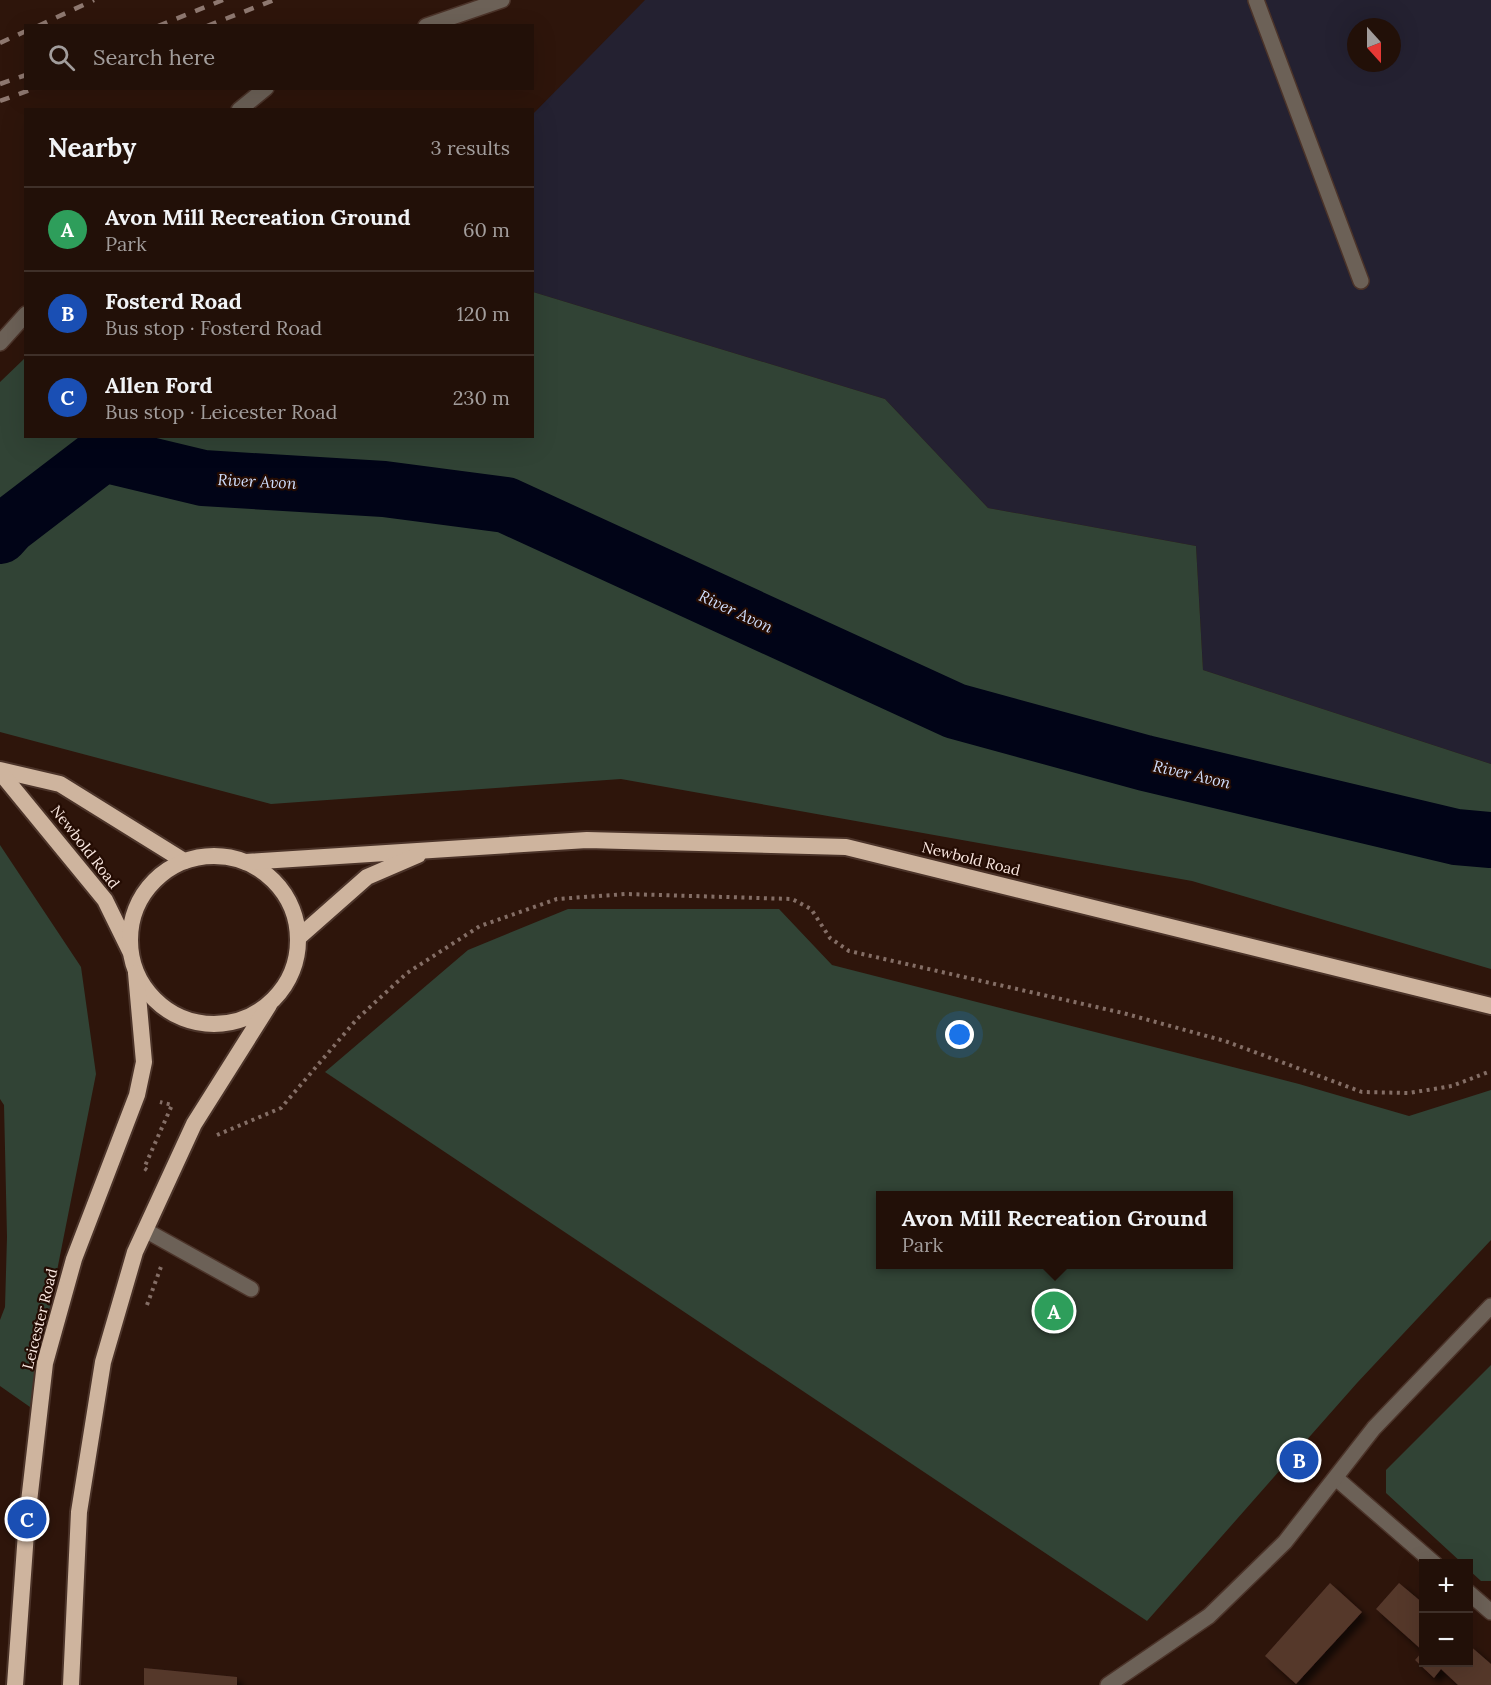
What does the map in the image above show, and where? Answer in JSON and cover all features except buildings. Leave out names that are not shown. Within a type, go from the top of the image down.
[{"type":"highway","name":"Newbold Road","points":[[0,771],[60,784],[184,861]]},
{"type":"highway","name":"Newbold Road","points":[[0,771],[51,830],[105,900],[130,952]]},
{"type":"highway","name":"Newbold Road","points":[[246,862],[587,840],[846,847],[1491,1006]]},
{"type":"highway","name":"Newbold Road","points":[[299,937],[367,877],[430,850]]},
{"type":"highway","points":[[71,1685],[79,1512],[103,1362],[135,1252],[194,1124],[269,1005],[283,990],[293,972],[299,937],[291,903],[271,877],[246,862],[212,856],[184,861],[163,873],[146,891],[134,915],[130,952],[136,973],[153,999],[176,1016],[210,1025],[235,1023],[269,1005]]},
{"type":"highway","name":"Leicester Road","points":[[15,1685],[27,1519],[45,1364],[74,1259],[137,1095],[144,1062],[136,973]]},
{"type":"street","points":[[432,24],[502,0]]},
{"type":"street","points":[[1256,0],[1361,281]]},
{"type":"street","points":[[241,108],[264,90]]},
{"type":"street","points":[[0,344],[24,316]]},
{"type":"street","points":[[145,1230],[251,1289]]},
{"type":"street","points":[[1108,1685],[1209,1616],[1285,1542],[1337,1479],[1374,1428],[1491,1306]]},
{"type":"street","points":[[1337,1479],[1430,1559]]},
{"type":"street","points":[[1473,1596],[1491,1612]]},
{"type":"path","points":[[212,1137],[281,1108],[357,1019],[407,973],[480,926],[557,899],[626,894],[792,899],[811,909],[830,938],[849,951],[1123,1013],[1225,1041],[1362,1092],[1409,1093],[1441,1088],[1491,1071]]},
{"type":"path","points":[[137,1095],[172,1105],[144,1168],[168,1180]]},
{"type":"path","points":[[146,1309],[170,1243]]},
{"type":"shaded area","points":[[645,0],[1491,0],[1491,764],[1203,670],[1196,546],[988,508],[885,399],[534,292],[534,113]]},
{"type":"green space","points":[[534,292],[885,399],[988,508],[1196,546],[1203,670],[1491,764],[1491,969],[1192,881],[621,779],[271,804],[0,732],[0,382],[24,359],[24,438],[534,438]]},
{"type":"green space","points":[[0,845],[81,967],[96,1074],[30,1407],[0,1386],[0,1320],[5,1307],[7,1237],[4,1105],[0,1099]]},
{"type":"green space","points":[[568,909],[779,909],[832,965],[1299,1084],[1409,1116],[1491,1090],[1491,1240],[1357,1383],[1147,1621],[325,1072],[468,950]]},
{"type":"green space","points":[[1491,1365],[1491,1581],[1481,1581],[1473,1574],[1473,1559],[1458,1559],[1386,1493],[1386,1470]]},
{"type":"waterway","name":"River Avon","points":[[0,536],[9,526],[103,454],[203,478],[384,489],[506,505],[955,711],[1145,763],[1456,837],[1491,840]]},
{"type":"railway","points":[[42,24],[94,0]]},
{"type":"railway","points":[[163,24],[223,0]]},
{"type":"railway","points":[[212,24],[274,0]]},
{"type":"railway","points":[[0,43],[24,32]]},
{"type":"railway","points":[[0,84],[24,76]]},
{"type":"railway","points":[[0,101],[30,90]]},
{"type":"place","name":"Avon Mill Recreation Ground","points":[[1054,1311]]},
{"type":"place","name":"Fosterd Road","points":[[1299,1460]]},
{"type":"place","name":"Allen Ford","points":[[27,1519]]}]
